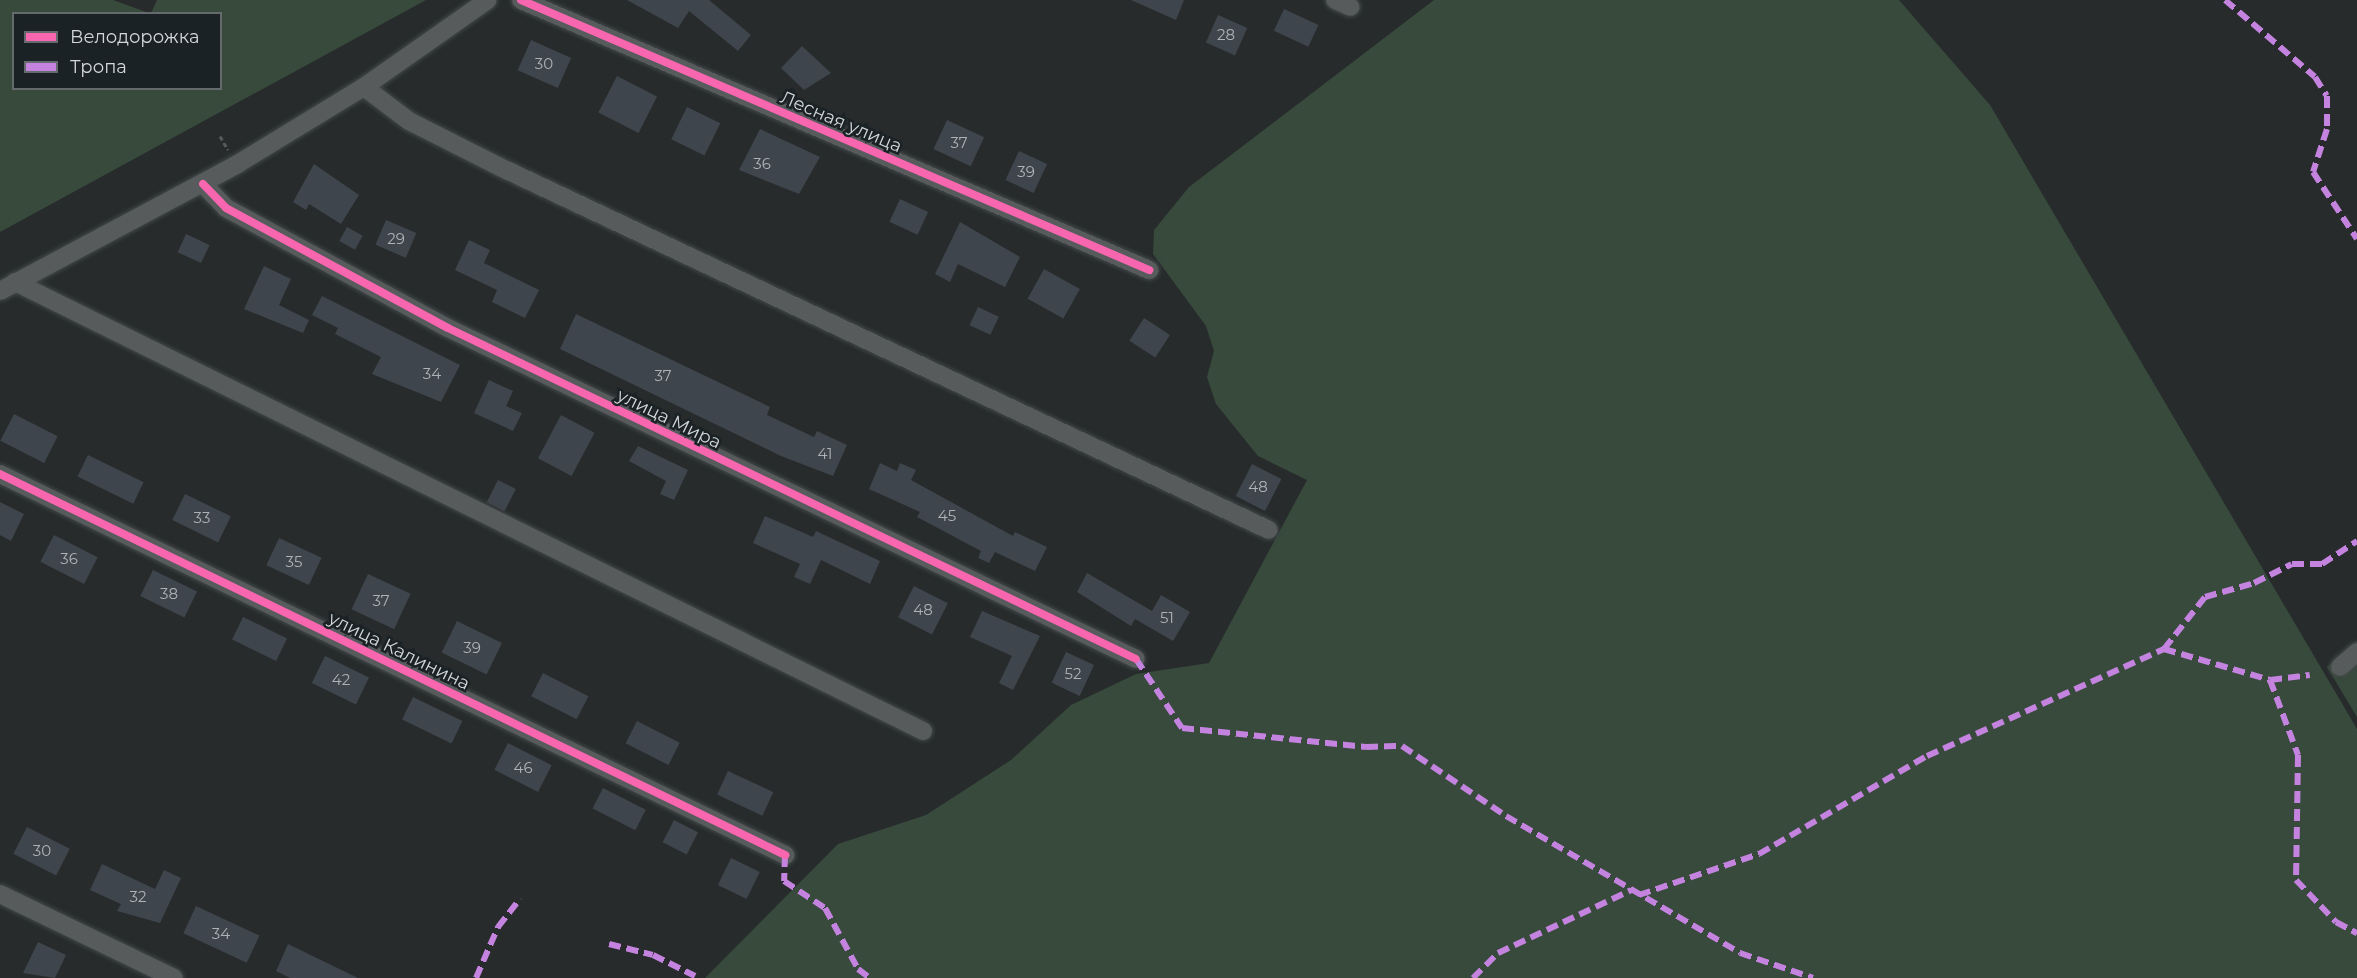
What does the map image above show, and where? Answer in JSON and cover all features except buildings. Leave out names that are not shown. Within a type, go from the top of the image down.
[{"type":"street","points":[[8,287],[203,184],[364,87],[488,0]]},
{"type":"street","name":"Лесная улица","points":[[521,0],[1149,270]]},
{"type":"street","points":[[364,87],[409,121],[500,167],[1269,530]]},
{"type":"street","name":"улица Мира","points":[[203,184],[225,208],[448,328],[1136,659]]},
{"type":"street","points":[[8,287],[923,731]]},
{"type":"street","name":"улица Калинина","points":[[0,474],[785,855]]},
{"type":"street","points":[[2340,667],[2357,652]]},
{"type":"street","points":[[0,894],[174,978]]},
{"type":"green space","points":[[0,0],[113,0],[146,12],[12,12],[12,90],[222,90],[222,12],[151,12],[157,0],[426,0],[0,232]]},
{"type":"green space","points":[[1434,0],[1899,0],[1990,105],[2357,729],[2357,978],[705,978],[838,844],[926,815],[1011,760],[1071,705],[1136,674],[1209,663],[1307,480],[1258,456],[1216,404],[1207,377],[1214,351],[1206,326],[1153,254],[1154,230],[1189,187]]},
{"type":"green space","points":[[2357,641],[2357,717],[2327,667]]},
{"type":"marked path","points":[[2225,0],[2315,77],[2327,96],[2327,129],[2313,172],[2357,239]]},
{"type":"marked path","points":[[1639,895],[1759,854],[1927,756],[2164,649],[2205,597],[2254,583],[2292,564],[2322,564],[2357,541]]},
{"type":"marked path","points":[[2164,649],[2270,680],[2310,675]]},
{"type":"marked path","points":[[1136,659],[1182,728],[1366,747],[1402,746],[1506,816],[1740,953],[1813,978]]},
{"type":"marked path","points":[[2270,680],[2298,755],[2296,880],[2336,922],[2357,933]]},
{"type":"marked path","points":[[785,855],[784,881],[825,908],[858,969],[870,978]]},
{"type":"marked path","points":[[1473,978],[1498,953],[1631,890]]},
{"type":"marked path","points":[[476,978],[498,927],[520,899]]},
{"type":"marked path","points":[[609,944],[653,955],[695,976]]},
{"type":"cycle path","points":[[521,0],[1149,270]]},
{"type":"cycle path","points":[[203,184],[226,208],[448,328],[1136,659]]},
{"type":"cycle path","points":[[0,474],[785,855]]}]
